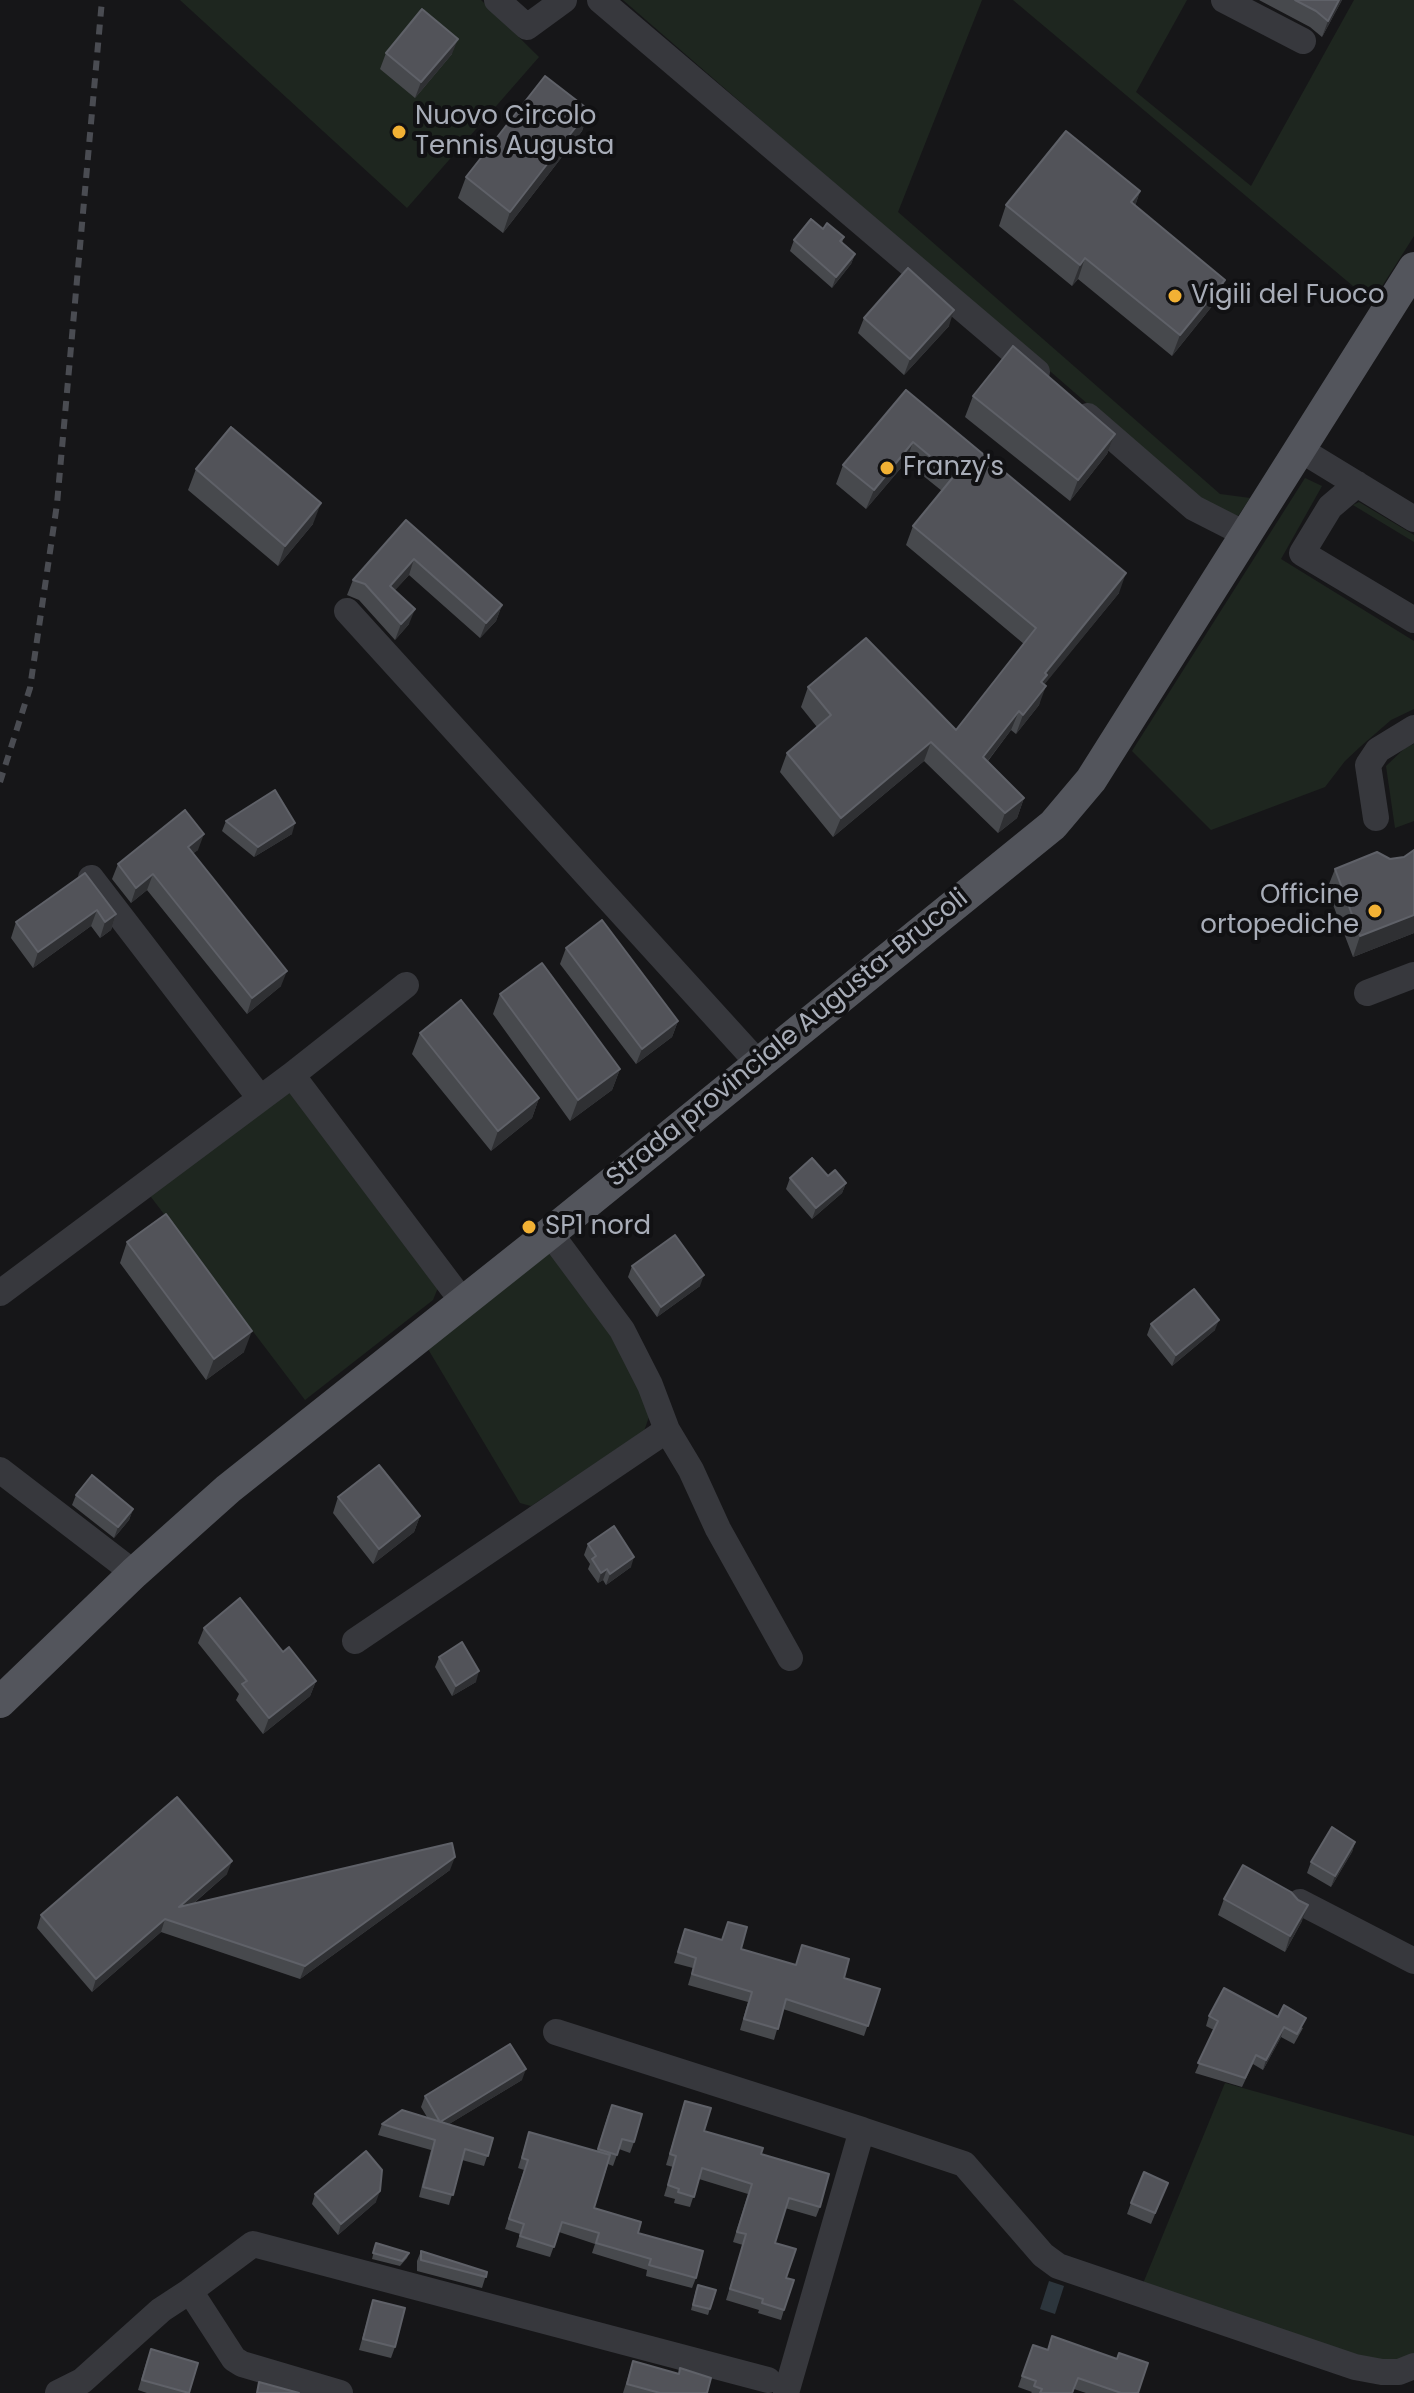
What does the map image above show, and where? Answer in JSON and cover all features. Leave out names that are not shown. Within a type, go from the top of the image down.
[{"type":"main road","name":"Strada provinciale Augusta-Brucoli","points":[[0,1702],[134,1573],[228,1489],[550,1233],[1053,825],[1091,780],[1414,268]]},
{"type":"street","points":[[497,0],[527,27],[564,0]]},
{"type":"street","points":[[600,0],[1194,508],[1247,535]]},
{"type":"street","points":[[1224,0],[1303,41]]},
{"type":"street","points":[[1301,450],[1414,519]]},
{"type":"street","points":[[1357,484],[1330,507],[1302,553],[1414,620]]},
{"type":"street","points":[[347,611],[759,1064]]},
{"type":"street","points":[[1376,818],[1368,765],[1378,750],[1414,728]]},
{"type":"street","points":[[91,878],[260,1098]]},
{"type":"street","points":[[1367,993],[1414,975]]},
{"type":"street","points":[[0,1293],[292,1075],[406,985]]},
{"type":"street","points":[[292,1075],[463,1302]]},
{"type":"street","points":[[550,1233],[622,1330],[650,1385],[667,1430],[790,1658]]},
{"type":"street","points":[[355,1641],[667,1430]]},
{"type":"street","points":[[0,1470],[134,1573]]},
{"type":"street","points":[[1300,1902],[1414,1961]]},
{"type":"street","points":[[556,2032],[964,2164],[1043,2255],[1058,2266],[1355,2367],[1399,2372],[1414,2366]]},
{"type":"street","points":[[58,2393],[82,2381],[161,2310],[253,2244],[777,2387],[862,2130]]},
{"type":"street","points":[[190,2291],[234,2359],[340,2393]]},
{"type":"shaded area","name":"Nuovo Circolo Tennis Augusta","points":[[180,0],[481,0],[539,57],[407,208]]},
{"type":"shaded area","points":[[623,0],[982,0],[898,212],[1220,494],[1250,498],[1238,516],[1204,505]]},
{"type":"shaded area","points":[[1013,0],[1187,0],[1136,92],[1251,186],[1354,0],[1414,0],[1414,236],[1372,302]]},
{"type":"shaded area","points":[[1305,478],[1322,486],[1281,559],[1414,641],[1414,709],[1391,720],[1361,746],[1325,787],[1211,830],[1132,751]]},
{"type":"shaded area","points":[[1359,502],[1414,535],[1414,542],[1353,505]]},
{"type":"shaded area","points":[[1414,744],[1414,821],[1395,828],[1386,766],[1405,748]]},
{"type":"shaded area","points":[[279,1093],[295,1093],[439,1285],[433,1300],[305,1400],[148,1193]]},
{"type":"shaded area","points":[[549,1252],[556,1252],[637,1373],[649,1417],[644,1431],[531,1506],[520,1503],[428,1349]]},
{"type":"shaded area","points":[[1225,2083],[1414,2136],[1414,2359],[1374,2363],[1142,2286]]},
{"type":"shaded area","points":[[1049,2281],[1064,2286],[1055,2314],[1040,2309]]},
{"type":"building","points":[[1295,0],[1339,0],[1328,21]]},
{"type":"building","points":[[422,9],[458,39],[421,82],[386,53]]},
{"type":"building","points":[[545,76],[589,110],[510,212],[466,177]]},
{"type":"building","points":[[1066,131],[1140,191],[1131,202],[1225,280],[1180,335],[1085,258],[1080,265],[1006,205]]},
{"type":"building","points":[[811,219],[823,229],[827,223],[844,237],[840,241],[855,254],[836,277],[794,240]]},
{"type":"building","points":[[908,268],[954,310],[910,359],[864,318]]},
{"type":"building","points":[[1013,346],[1115,434],[1078,480],[973,396]]},
{"type":"building","points":[[906,390],[1126,573],[1045,673],[1047,675],[1041,682],[1046,686],[1023,715],[1019,711],[983,757],[1024,798],[1005,813],[931,742],[841,818],[787,753],[831,715],[808,687],[866,638],[956,730],[1036,628],[913,526],[954,476],[913,442],[874,490],[843,465]]},
{"type":"building","points":[[231,427],[321,503],[285,546],[196,469]]},
{"type":"building","points":[[406,520],[502,605],[486,623],[414,559],[390,586],[415,609],[401,624],[365,584],[353,580]]},
{"type":"building","points":[[275,790],[295,823],[258,847],[226,821]]},
{"type":"building","points":[[185,810],[204,834],[188,847],[287,971],[252,998],[153,874],[136,888],[118,864]]},
{"type":"building","name":"Officine ortopediche","points":[[1414,850],[1414,915],[1360,936],[1335,869],[1377,852],[1390,859],[1404,857]]},
{"type":"building","points":[[85,873],[116,914],[105,922],[97,910],[38,952],[16,922]]},
{"type":"building","points":[[602,920],[678,1021],[642,1049],[566,948]]},
{"type":"building","points":[[542,963],[620,1069],[578,1100],[500,994]]},
{"type":"building","points":[[461,1000],[539,1098],[498,1131],[420,1033]]},
{"type":"building","points":[[812,1158],[828,1176],[835,1170],[846,1183],[816,1208],[790,1178]]},
{"type":"building","points":[[166,1214],[252,1331],[214,1359],[127,1242]]},
{"type":"building","points":[[675,1235],[704,1275],[661,1307],[632,1266]]},
{"type":"building","points":[[1194,1289],[1219,1320],[1176,1355],[1151,1324]]},
{"type":"building","points":[[379,1465],[420,1516],[379,1549],[338,1497]]},
{"type":"building","points":[[92,1475],[133,1509],[118,1527],[76,1495]]},
{"type":"building","points":[[614,1526],[634,1557],[610,1574],[607,1569],[601,1573],[592,1559],[596,1556],[588,1544]]},
{"type":"building","points":[[240,1598],[283,1652],[289,1647],[316,1681],[269,1718],[242,1684],[247,1681],[204,1628]]},
{"type":"building","points":[[462,1642],[479,1671],[456,1686],[439,1657]]},
{"type":"building","points":[[177,1797],[232,1861],[179,1907],[452,1843],[455,1857],[305,1966],[165,1919],[96,1979],[41,1915]]},
{"type":"building","points":[[1332,1827],[1355,1842],[1335,1876],[1311,1862]]},
{"type":"building","points":[[1243,1865],[1308,1905],[1290,1936],[1224,1899]]},
{"type":"building","points":[[728,1922],[747,1927],[741,1949],[796,1965],[802,1945],[849,1959],[844,1978],[880,1989],[868,2026],[786,1999],[778,2029],[744,2019],[752,1992],[692,1974],[696,1958],[678,1952],[685,1929],[722,1940]]},
{"type":"building","points":[[1224,1988],[1278,2017],[1284,2005],[1306,2018],[1297,2034],[1284,2027],[1266,2060],[1256,2055],[1245,2078],[1198,2063],[1218,2021],[1209,2016]]},
{"type":"building","points":[[510,2044],[526,2069],[440,2122],[425,2096]]},
{"type":"building","points":[[685,2101],[711,2108],[704,2131],[763,2148],[761,2154],[829,2174],[820,2207],[789,2198],[775,2243],[796,2249],[786,2278],[794,2280],[784,2310],[762,2303],[763,2299],[730,2289],[746,2234],[737,2232],[752,2184],[702,2168],[694,2197],[668,2185],[676,2156],[670,2154]]},
{"type":"building","points":[[612,2105],[642,2114],[634,2142],[622,2139],[617,2155],[598,2149]]},
{"type":"building","points":[[402,2110],[493,2138],[488,2156],[465,2149],[453,2195],[423,2187],[435,2140],[382,2124]]},
{"type":"building","points":[[529,2132],[610,2155],[594,2208],[641,2222],[638,2233],[703,2251],[696,2278],[649,2265],[651,2259],[596,2243],[599,2233],[562,2222],[554,2247],[520,2236],[524,2224],[509,2219],[528,2160],[522,2158]]},
{"type":"building","points":[[366,2151],[382,2170],[380,2191],[341,2224],[315,2194]]},
{"type":"building","points":[[1144,2172],[1168,2183],[1155,2213],[1131,2203]]},
{"type":"building","points":[[376,2243],[409,2253],[402,2261],[373,2253]]},
{"type":"building","points":[[421,2251],[487,2272],[486,2277],[421,2260]]},
{"type":"building","points":[[698,2285],[716,2290],[710,2309],[693,2305]]},
{"type":"building","points":[[373,2300],[405,2308],[395,2347],[363,2339]]},
{"type":"building","points":[[1052,2336],[1117,2359],[1119,2353],[1148,2363],[1138,2393],[1121,2393],[1078,2378],[1072,2393],[1040,2393],[1042,2389],[1034,2386],[1036,2381],[1022,2376],[1033,2345],[1048,2350]]},
{"type":"building","points":[[151,2349],[198,2363],[189,2393],[142,2380]]},
{"type":"building","points":[[633,2361],[679,2374],[680,2368],[711,2378],[707,2393],[660,2393],[627,2384]]},
{"type":"building","points":[[259,2382],[299,2393],[257,2393]]},
{"type":"railway","points":[[0,782],[30,688],[57,504],[102,0]]},
{"type":"place","name":"Nuovo Circolo Tennis Augusta","points":[[399,132]]},
{"type":"place","name":"Vigili del Fuoco","points":[[1175,296]]},
{"type":"place","name":"Franzy's","points":[[887,468]]},
{"type":"place","name":"Officine ortopediche","points":[[1375,911]]},
{"type":"place","name":"SP1 nord","points":[[529,1227]]}]
